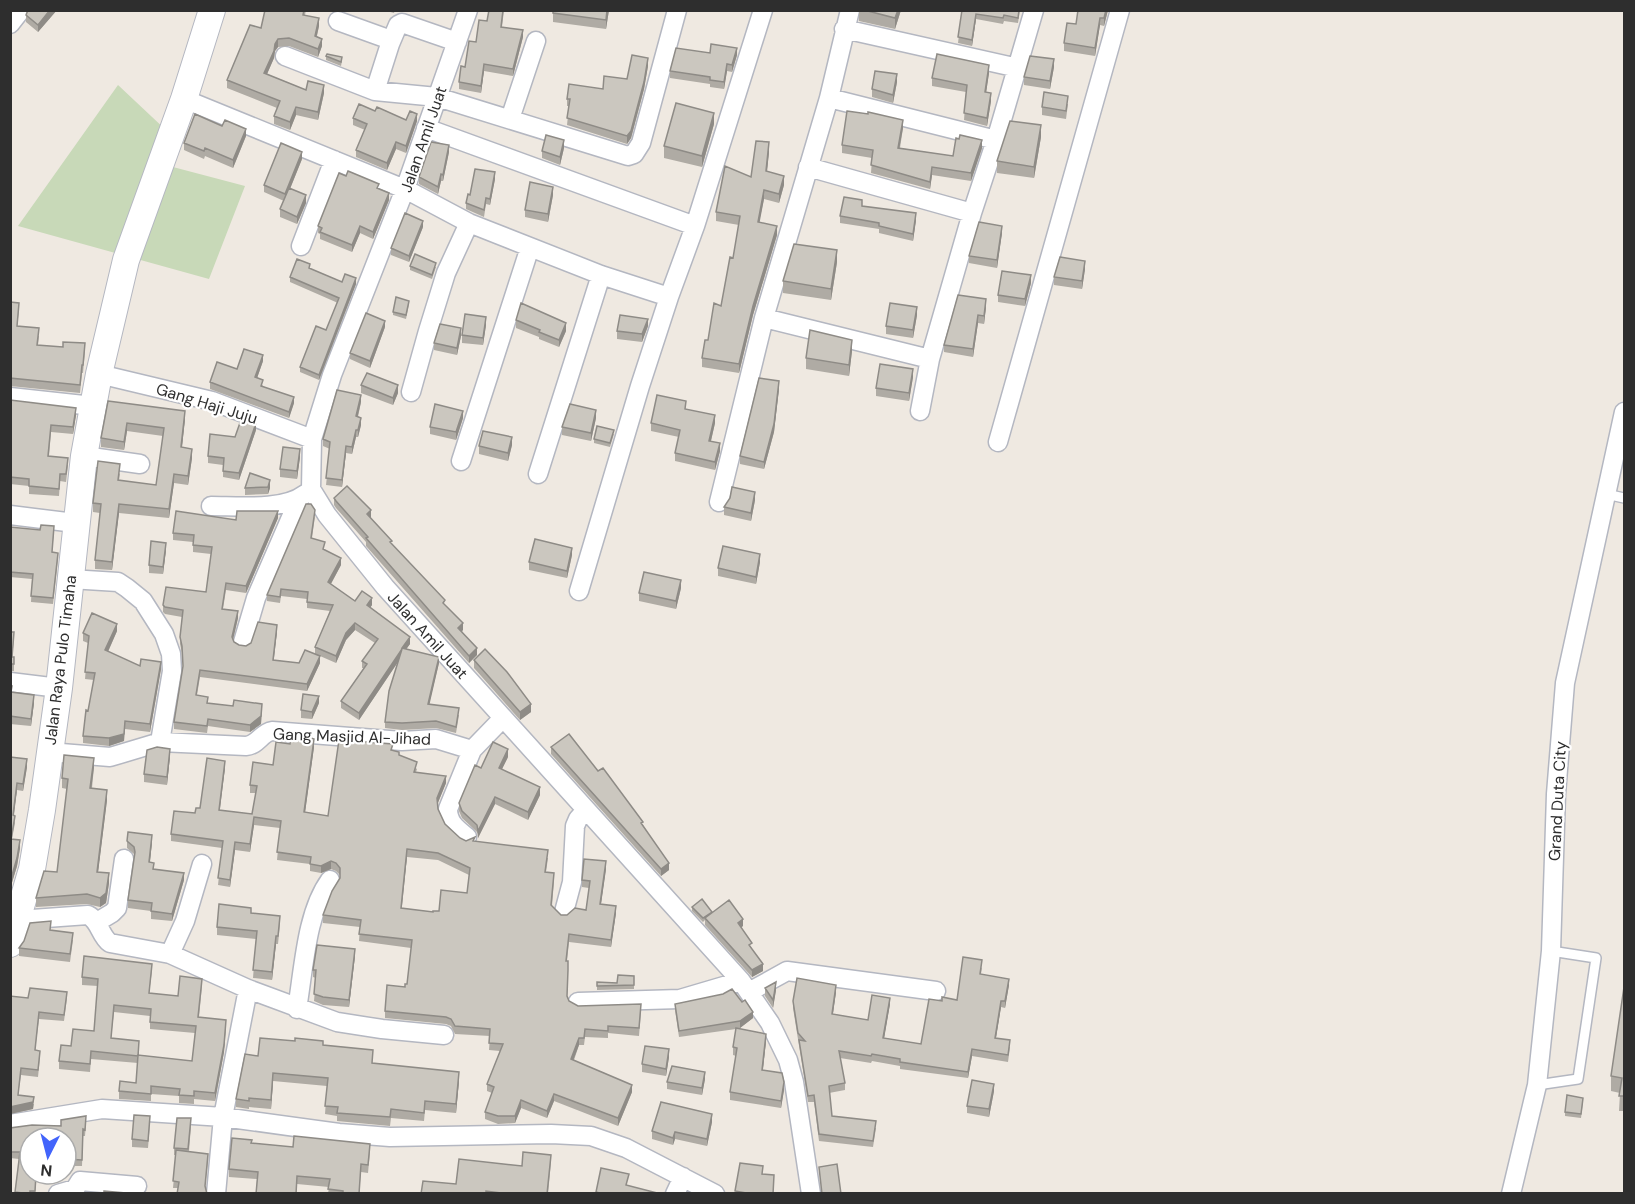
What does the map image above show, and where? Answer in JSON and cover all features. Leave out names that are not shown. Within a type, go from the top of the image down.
[{"type":"street","points":[[10,24],[21,10]]},
{"type":"street","name":"Jalan Raya Pulo Timaha","points":[[10,945],[32,869],[59,688],[84,456],[99,374],[126,260],[184,99],[212,10]]},
{"type":"street","name":"Jalan Amil Juat","points":[[468,10],[430,130],[332,375],[312,439],[305,494],[327,515],[385,587],[745,987],[770,1023],[788,1060],[794,1082],[811,1194]]},
{"type":"street","points":[[285,56],[375,91],[441,98],[624,156],[634,154],[641,143],[677,10]]},
{"type":"street","points":[[579,591],[669,297],[695,226],[763,10]]},
{"type":"street","points":[[719,502],[764,318],[829,98],[850,10]]},
{"type":"street","points":[[920,411],[930,359],[1034,10]]},
{"type":"street","points":[[998,442],[1120,10]]},
{"type":"street","points":[[338,21],[383,36],[390,44]]},
{"type":"street","points":[[375,91],[398,25],[402,23],[457,42]]},
{"type":"street","points":[[844,28],[1018,68]]},
{"type":"street","points":[[510,119],[536,41]]},
{"type":"street","points":[[829,98],[996,140]]},
{"type":"street","points":[[184,99],[407,190],[469,223],[601,275],[669,297]]},
{"type":"street","points":[[430,130],[695,226]]},
{"type":"street","points":[[301,246],[334,160]]},
{"type":"street","points":[[808,167],[972,213]]},
{"type":"street","points":[[411,392],[446,273],[469,223]]},
{"type":"street","points":[[461,461],[530,247]]},
{"type":"street","points":[[538,474],[601,275]]},
{"type":"street","points":[[764,318],[930,359]]},
{"type":"street","name":"Gang Haji Juju","points":[[99,374],[212,401],[312,439]]},
{"type":"street","points":[[10,397],[93,406]]},
{"type":"street","name":"Grand Duta City","points":[[1511,1194],[1537,1085],[1551,951],[1556,794],[1564,683],[1615,496],[1624,412]]},
{"type":"street","points":[[84,456],[140,464]]},
{"type":"street","points":[[211,506],[270,505],[305,494]]},
{"type":"street","points":[[243,642],[256,598],[305,494]]},
{"type":"street","points":[[10,515],[75,523]]},
{"type":"street","points":[[70,579],[118,582],[142,601],[164,634],[171,654],[172,671],[160,742]]},
{"type":"street","points":[[10,682],[59,688]]},
{"type":"street","points":[[467,837],[455,827],[448,817],[448,809],[472,750],[503,718]]},
{"type":"street","name":"Gang Masjid Al-Jihad","points":[[49,752],[110,757],[160,742],[246,746],[254,745],[265,733],[272,731],[402,741],[435,739],[472,750]]},
{"type":"street","points":[[564,912],[572,882],[575,826],[586,810]]},
{"type":"street","points":[[97,922],[117,908],[124,859]]},
{"type":"street","points":[[170,954],[185,921],[202,864]]},
{"type":"street","points":[[297,1009],[312,922],[320,895],[330,880]]},
{"type":"street","points":[[18,920],[61,918],[84,914],[91,916],[97,922],[110,944],[170,954],[297,1009],[337,1022],[365,1027],[444,1035]]},
{"type":"street","points":[[578,1002],[680,999],[745,987],[787,971],[936,991]]},
{"type":"street","points":[[216,1194],[223,1117],[248,989]]},
{"type":"street","points":[[10,1124],[102,1108],[223,1117],[339,1133],[390,1137],[551,1134],[591,1136],[626,1148],[679,1185],[715,1194]]},
{"type":"street","points":[[58,1194],[75,1189],[80,1181],[137,1186]]},
{"type":"lane","points":[[1537,1085],[1578,1079],[1596,958],[1551,951]]},
{"type":"green space","points":[[118,85],[168,132],[154,162],[245,186],[209,279],[18,226]]},
{"type":"building","points":[[28,10],[50,10],[38,25],[26,15]]},
{"type":"building","points":[[265,10],[304,10],[303,15],[319,18],[315,36],[322,39],[318,49],[289,38],[278,39],[264,73],[306,90],[308,81],[324,85],[318,112],[296,107],[290,122],[274,116],[280,101],[227,80],[250,25],[261,28]]},
{"type":"building","points":[[489,10],[503,10],[501,27],[523,30],[513,69],[484,64],[481,86],[459,82],[461,66],[465,67],[469,41],[476,42],[479,20],[487,21]]},
{"type":"building","points":[[553,10],[607,10],[606,20],[553,13]]},
{"type":"building","points":[[864,10],[898,10],[895,18]]},
{"type":"building","points":[[962,10],[1019,10],[1018,18],[976,14],[972,40],[958,37]]},
{"type":"building","points":[[1078,10],[1106,10],[1104,18],[1100,18],[1095,48],[1064,43],[1067,23],[1076,24]]},
{"type":"building","points":[[711,44],[737,48],[732,65],[727,64],[724,82],[710,80],[710,77],[670,71],[676,48],[710,53]]},
{"type":"building","points":[[327,54],[342,57],[341,62],[326,56]]},
{"type":"building","points":[[937,54],[989,65],[985,92],[991,93],[987,118],[964,113],[967,85],[932,78]]},
{"type":"building","points":[[632,55],[648,58],[631,131],[627,136],[567,118],[570,99],[567,99],[569,84],[603,89],[604,76],[627,79]]},
{"type":"building","points":[[1030,56],[1054,59],[1050,81],[1024,77]]},
{"type":"building","points":[[875,71],[897,74],[893,95],[872,89]]},
{"type":"building","points":[[1044,92],[1068,96],[1066,111],[1042,107]]},
{"type":"building","points":[[676,103],[714,113],[702,156],[664,146]]},
{"type":"building","points":[[359,104],[375,111],[377,107],[406,120],[410,111],[417,114],[406,146],[396,142],[387,163],[356,150],[367,124],[353,118]]},
{"type":"building","points":[[847,111],[868,114],[868,112],[903,120],[898,148],[953,156],[956,138],[959,139],[960,135],[982,140],[971,173],[932,167],[930,182],[871,165],[873,150],[842,145]]},
{"type":"building","points":[[195,114],[222,126],[225,120],[246,129],[233,160],[205,148],[204,151],[184,143]]},
{"type":"building","points":[[1010,121],[1041,125],[1034,167],[997,161]]},
{"type":"building","points":[[546,135],[564,140],[560,157],[542,151]]},
{"type":"building","points":[[756,141],[769,142],[766,171],[784,176],[779,194],[764,190],[758,222],[777,226],[753,306],[739,364],[702,358],[705,340],[708,340],[714,303],[721,306],[730,257],[733,258],[740,216],[716,212],[725,166],[751,177]]},
{"type":"building","points":[[431,142],[449,145],[438,187],[419,177]]},
{"type":"building","points":[[281,143],[302,152],[285,194],[264,185]]},
{"type":"building","points":[[475,169],[495,172],[490,199],[486,198],[484,210],[466,203],[468,194],[470,195]]},
{"type":"building","points":[[348,171],[379,184],[377,188],[389,193],[373,232],[360,226],[352,245],[320,232],[322,228],[318,226],[339,173],[346,176]]},
{"type":"building","points":[[530,182],[553,187],[548,214],[525,210]]},
{"type":"building","points":[[289,188],[306,195],[297,217],[280,209]]},
{"type":"building","points":[[844,197],[862,200],[862,206],[916,213],[913,234],[879,226],[879,223],[840,216]]},
{"type":"building","points":[[405,213],[423,221],[409,256],[391,248]]},
{"type":"building","points":[[979,222],[1002,226],[997,260],[969,256]]},
{"type":"building","points":[[794,244],[837,250],[831,289],[783,281]]},
{"type":"building","points":[[415,254],[436,263],[432,275],[410,266]]},
{"type":"building","points":[[1060,257],[1085,261],[1082,281],[1054,277]]},
{"type":"building","points":[[297,259],[310,264],[309,268],[342,282],[345,274],[356,278],[319,375],[300,367],[316,326],[326,330],[339,298],[290,277]]},
{"type":"building","points":[[1002,271],[1031,275],[1025,299],[998,295]]},
{"type":"building","points":[[958,295],[986,299],[984,316],[978,315],[973,349],[944,345]]},
{"type":"building","points":[[396,297],[409,301],[406,315],[393,312]]},
{"type":"building","points":[[10,302],[19,303],[17,326],[39,328],[37,345],[63,347],[63,342],[85,343],[80,385],[10,378]]},
{"type":"building","points":[[521,303],[566,323],[559,340],[516,320]]},
{"type":"building","points":[[890,303],[917,307],[913,330],[886,326]]},
{"type":"building","points":[[366,313],[385,321],[370,361],[350,353]]},
{"type":"building","points":[[465,314],[486,317],[483,338],[462,335]]},
{"type":"building","points":[[620,315],[648,319],[642,334],[617,331]]},
{"type":"building","points":[[440,324],[461,328],[457,348],[434,343]]},
{"type":"building","points":[[810,330],[852,340],[849,365],[806,358]]},
{"type":"building","points":[[244,349],[263,355],[255,377],[263,380],[261,386],[294,397],[289,412],[210,382],[217,362],[237,369]]},
{"type":"building","points":[[880,364],[913,369],[909,393],[876,388]]},
{"type":"building","points":[[367,373],[398,385],[393,398],[361,385]]},
{"type":"building","points":[[759,378],[779,381],[774,424],[764,462],[740,456]]},
{"type":"building","points":[[337,390],[361,395],[356,416],[361,418],[352,447],[346,446],[342,480],[326,478],[330,442],[323,439]]},
{"type":"building","points":[[657,395],[686,401],[685,409],[715,415],[709,441],[720,443],[715,462],[675,453],[680,430],[651,423]]},
{"type":"building","points":[[10,400],[76,408],[73,427],[51,425],[48,456],[68,458],[66,474],[60,474],[59,489],[29,486],[29,479],[10,477]]},
{"type":"building","points":[[108,401],[185,411],[181,447],[192,449],[188,476],[174,474],[169,509],[119,504],[112,562],[95,560],[101,504],[93,503],[98,461],[120,464],[118,480],[156,485],[164,428],[127,423],[124,442],[101,438]]},
{"type":"building","points":[[435,404],[463,411],[456,432],[430,427]]},
{"type":"building","points":[[570,404],[596,410],[591,433],[562,427]]},
{"type":"building","points":[[242,417],[256,423],[239,473],[223,471],[224,458],[208,456],[210,434],[235,437]]},
{"type":"building","points":[[597,426],[614,430],[610,443],[594,439]]},
{"type":"building","points":[[483,431],[512,437],[508,453],[479,446]]},
{"type":"building","points":[[283,447],[300,449],[297,471],[280,469]]},
{"type":"building","points":[[250,473],[270,480],[268,487],[245,488]]},
{"type":"building","points":[[347,486],[371,510],[367,514],[392,541],[390,542],[445,600],[443,603],[463,623],[458,628],[477,648],[469,656],[336,501],[334,498]]},
{"type":"building","points":[[732,487],[755,492],[751,513],[724,507],[730,498]]},
{"type":"building","points":[[306,504],[311,504],[315,510],[311,538],[325,542],[323,549],[341,558],[328,582],[355,601],[362,591],[372,598],[367,605],[410,637],[402,648],[439,657],[428,704],[459,708],[456,727],[436,721],[385,722],[389,691],[402,649],[359,713],[341,701],[367,664],[362,661],[378,639],[355,623],[346,633],[336,656],[315,647],[333,605],[307,602],[308,592],[281,589],[280,597],[267,595]]},
{"type":"building","points":[[176,511],[236,520],[237,511],[278,511],[246,586],[226,583],[222,609],[238,611],[232,637],[239,645],[246,646],[251,643],[258,622],[277,625],[273,660],[299,663],[305,650],[320,656],[307,684],[200,670],[196,695],[208,697],[207,703],[233,706],[234,700],[262,704],[261,716],[250,725],[208,719],[207,726],[174,722],[183,666],[180,637],[183,610],[163,605],[166,587],[206,592],[212,547],[193,545],[194,535],[173,533]]},
{"type":"building","points":[[41,525],[54,526],[52,552],[58,553],[53,598],[31,596],[33,574],[10,572],[10,527],[40,530]]},
{"type":"building","points":[[535,539],[572,548],[567,571],[529,562]]},
{"type":"building","points":[[151,541],[166,543],[163,567],[149,565]]},
{"type":"building","points":[[723,546],[760,554],[756,577],[718,568]]},
{"type":"building","points":[[644,572],[681,580],[676,601],[639,593]]},
{"type":"building","points":[[92,613],[117,624],[105,650],[140,666],[141,659],[161,662],[150,724],[125,721],[124,734],[109,738],[83,736],[86,710],[88,711],[95,673],[85,672],[89,636],[83,633]]},
{"type":"building","points":[[10,632],[14,632],[12,657],[14,657],[14,664],[10,664]]},
{"type":"building","points":[[485,649],[507,672],[531,704],[520,712],[474,660]]},
{"type":"building","points":[[10,686],[12,686],[11,692],[34,695],[31,719],[10,716]]},
{"type":"building","points":[[303,694],[319,696],[312,712],[301,710]]},
{"type":"building","points":[[569,734],[598,771],[603,768],[643,822],[641,823],[669,863],[661,869],[551,747]]},
{"type":"building","points":[[291,737],[314,739],[304,812],[328,816],[339,740],[393,744],[391,750],[417,762],[414,772],[446,776],[437,798],[438,809],[445,824],[460,838],[466,841],[475,837],[473,841],[548,850],[545,872],[554,873],[551,905],[561,915],[567,915],[575,908],[586,910],[590,881],[582,880],[584,859],[606,861],[600,904],[616,906],[611,940],[569,934],[566,961],[568,961],[567,996],[569,1001],[578,1006],[641,1004],[639,1028],[608,1026],[608,1031],[585,1029],[584,1038],[579,1038],[571,1059],[632,1085],[618,1118],[554,1094],[547,1111],[521,1100],[515,1116],[498,1116],[485,1112],[494,1087],[487,1084],[503,1044],[489,1043],[490,1029],[455,1026],[451,1019],[446,1017],[385,1011],[387,985],[405,987],[407,984],[412,940],[359,934],[361,920],[323,915],[332,891],[340,878],[340,868],[331,861],[321,866],[310,864],[311,857],[277,852],[281,821],[254,817],[250,844],[235,842],[230,880],[218,878],[223,841],[171,834],[174,811],[195,813],[196,808],[200,808],[207,758],[225,761],[219,810],[252,814],[257,786],[250,785],[253,762],[273,765],[276,742],[290,744]],"holes":[[[407,849],[438,853],[470,868],[467,893],[441,890],[439,911],[401,908]]]},
{"type":"building","points":[[493,742],[508,749],[499,768],[540,787],[528,812],[495,797],[478,831],[477,825],[462,811],[459,803],[475,765],[481,768]]},
{"type":"building","points":[[157,747],[170,749],[167,777],[144,774],[147,750]]},
{"type":"building","points":[[64,755],[94,758],[90,788],[107,790],[97,872],[109,873],[106,893],[100,898],[87,894],[36,898],[44,871],[57,872],[68,779],[62,778]]},
{"type":"building","points":[[10,757],[27,759],[23,784],[17,783],[11,839],[20,840],[10,882]]},
{"type":"building","points":[[128,832],[152,835],[149,862],[154,863],[153,869],[184,873],[172,914],[151,911],[152,903],[128,900],[135,852],[134,847],[127,841]]},
{"type":"building","points":[[702,899],[712,912],[703,918],[692,907]]},
{"type":"building","points":[[729,900],[743,919],[738,923],[752,943],[749,945],[763,964],[752,970],[705,918]]},
{"type":"building","points":[[219,904],[251,908],[251,913],[280,916],[272,972],[253,970],[257,931],[217,927]]},
{"type":"building","points":[[51,921],[50,930],[73,933],[70,954],[19,948],[30,923]]},
{"type":"building","points":[[317,945],[355,949],[349,1000],[314,994],[316,970],[313,970]]},
{"type":"building","points":[[84,956],[152,964],[149,993],[178,996],[180,976],[202,979],[198,1017],[226,1020],[215,1093],[194,1091],[194,1096],[179,1095],[180,1089],[151,1086],[151,1094],[119,1091],[120,1081],[136,1083],[138,1056],[91,1051],[90,1064],[59,1061],[61,1045],[71,1046],[73,1029],[94,1031],[98,979],[82,977]],"holes":[[[114,1005],[151,1009],[150,1022],[196,1026],[192,1061],[138,1055],[139,1041],[111,1038]]]},
{"type":"building","points":[[963,957],[982,960],[980,974],[1009,979],[1005,1001],[1001,1001],[995,1038],[1010,1040],[1008,1055],[972,1049],[968,1072],[900,1062],[900,1059],[872,1054],[871,1056],[839,1051],[845,1083],[829,1086],[832,1116],[876,1121],[873,1141],[819,1134],[814,1095],[808,1096],[799,1040],[805,1041],[798,1033],[793,1001],[797,978],[836,985],[832,1014],[868,1020],[872,995],[890,998],[883,1038],[921,1044],[929,999],[942,1001],[942,997],[957,1000]]},
{"type":"building","points":[[618,975],[634,976],[634,985],[597,986],[597,982],[617,983]]},
{"type":"building","points":[[776,982],[774,995],[773,1000],[765,988]]},
{"type":"building","points":[[1624,987],[1624,1096],[1619,1096],[1622,1078],[1611,1076]]},
{"type":"building","points":[[30,988],[67,992],[64,1015],[39,1012],[35,1050],[40,1051],[38,1070],[21,1068],[18,1095],[34,1097],[33,1102],[10,1107],[10,996],[28,998]]},
{"type":"building","points":[[732,989],[742,1002],[745,1000],[753,1012],[740,1021],[679,1031],[675,1004],[723,994]]},
{"type":"building","points":[[736,1028],[766,1034],[762,1070],[782,1073],[784,1082],[781,1101],[730,1092],[737,1048],[733,1047]]},
{"type":"building","points":[[260,1038],[323,1041],[323,1045],[373,1050],[372,1063],[459,1072],[456,1104],[425,1101],[424,1113],[391,1109],[390,1117],[337,1113],[338,1107],[325,1106],[328,1078],[273,1073],[271,1100],[236,1099],[245,1054],[258,1056]]},
{"type":"building","points":[[645,1046],[669,1049],[666,1069],[642,1064]]},
{"type":"building","points":[[672,1066],[705,1072],[702,1088],[667,1082]]},
{"type":"building","points":[[972,1080],[994,1084],[989,1109],[967,1106]]},
{"type":"building","points":[[1567,1095],[1583,1098],[1581,1114],[1565,1112]]},
{"type":"building","points":[[661,1102],[712,1114],[707,1139],[675,1132],[673,1138],[652,1131]]},
{"type":"building","points":[[134,1115],[150,1116],[148,1141],[132,1139]]},
{"type":"building","points":[[86,1116],[85,1130],[83,1129],[82,1160],[78,1160],[78,1126],[61,1126],[61,1120]]},
{"type":"building","points":[[177,1118],[191,1118],[188,1149],[174,1148]]},
{"type":"building","points":[[18,1127],[18,1152],[10,1152],[10,1128]]},
{"type":"building","points":[[294,1136],[370,1144],[368,1165],[361,1164],[359,1194],[343,1194],[343,1191],[328,1189],[330,1179],[297,1176],[296,1194],[256,1194],[258,1172],[229,1169],[232,1138],[252,1140],[251,1143],[293,1147]]},
{"type":"building","points":[[176,1150],[208,1154],[205,1186],[207,1194],[177,1194],[179,1182],[173,1181]]},
{"type":"building","points":[[523,1152],[551,1155],[547,1194],[509,1194],[486,1191],[486,1194],[421,1194],[423,1181],[456,1184],[459,1159],[522,1166]]},
{"type":"building","points":[[740,1163],[763,1166],[762,1174],[774,1175],[773,1194],[735,1191]]},
{"type":"building","points":[[837,1164],[841,1194],[822,1194],[819,1167]]},
{"type":"building","points":[[18,1168],[18,1186],[35,1186],[35,1191],[30,1191],[30,1194],[15,1192]]},
{"type":"building","points":[[601,1168],[629,1174],[626,1185],[661,1194],[596,1192]]},
{"type":"building","points":[[104,1191],[126,1193],[104,1194]]}]
